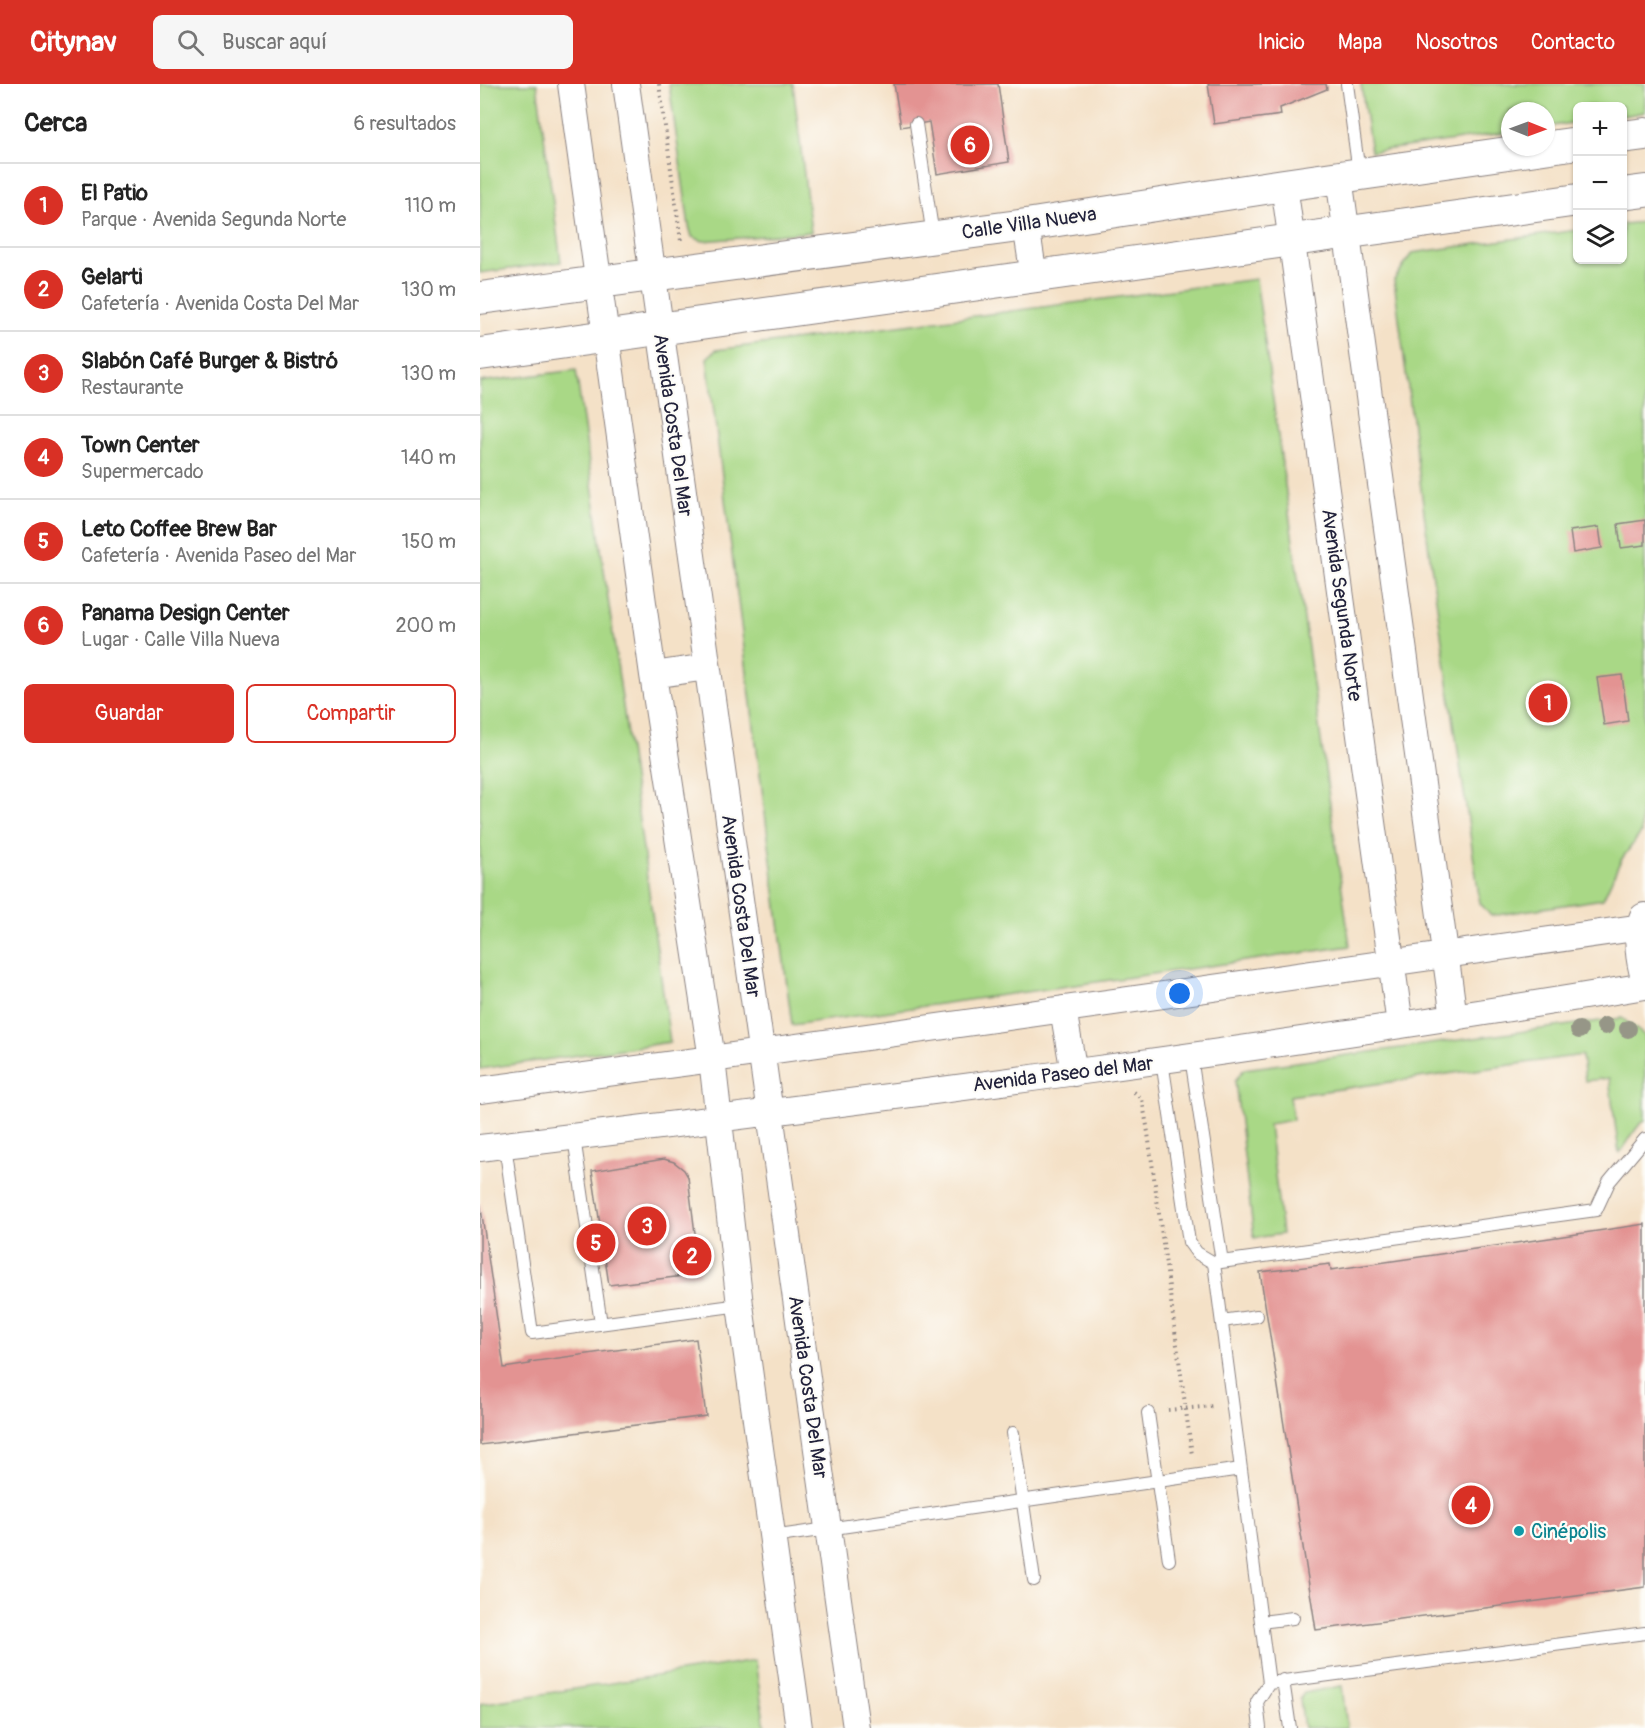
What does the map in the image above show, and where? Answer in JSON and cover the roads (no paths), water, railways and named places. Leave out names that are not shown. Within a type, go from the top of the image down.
[{"type":"street","points":[[571,84],[654,675],[712,1059],[740,1305],[799,1728]]},
{"type":"street","name":"Avenida Costa Del Mar","points":[[626,84],[856,1728]]},
{"type":"street","points":[[1627,136],[1645,134]]},
{"type":"street","name":"Calle Villa Nueva","points":[[480,298],[1026,225],[1573,144]]},
{"type":"street","points":[[1349,176],[1347,233],[1454,1018]]},
{"type":"street","name":"Avenida Segunda Norte","points":[[1284,185],[1400,1025]]},
{"type":"street","points":[[1627,193],[1645,191]]},
{"type":"street","points":[[480,354],[1573,201]]},
{"type":"street","points":[[1026,225],[1034,277]]},
{"type":"street","points":[[654,675],[707,667]]},
{"type":"street","points":[[480,1090],[1392,963],[1644,923],[1642,956],[1645,970]]},
{"type":"street","name":"Avenida Paseo del Mar","points":[[480,1148],[718,1120],[1191,1057],[1454,1018],[1645,986]]},
{"type":"street","points":[[1063,1009],[1074,1073]]},
{"type":"lane","points":[[1347,84],[1349,176]]},
{"type":"lane","points":[[916,124],[934,237]]},
{"type":"lane","points":[[1191,1057],[1218,1262],[1222,1322],[1269,1683],[1257,1702],[1260,1728]]},
{"type":"lane","points":[[1162,1061],[1190,1242],[1197,1253],[1218,1262],[1596,1210],[1609,1182],[1645,1139]]},
{"type":"lane","points":[[574,1137],[601,1324]]},
{"type":"lane","points":[[505,1145],[532,1333],[740,1305]]},
{"type":"lane","points":[[1222,1322],[1257,1316]]},
{"type":"lane","points":[[1148,1413],[1169,1560]]},
{"type":"lane","points":[[1013,1433],[1034,1580]]},
{"type":"lane","points":[[772,1537],[1241,1469]]},
{"type":"lane","points":[[1261,1622],[1293,1618]]},
{"type":"lane","points":[[1269,1683],[1645,1633]]},
{"type":"lane","points":[[1283,1680],[1290,1728]]},
{"type":"place","name":"Panama Design Center","points":[[970,145]]},
{"type":"place","name":"El Patio","points":[[1548,703]]},
{"type":"place","name":"Slabón Café Burger & Bistró","points":[[647,1226]]},
{"type":"place","name":"Leto Coffee Brew Bar","points":[[596,1243]]},
{"type":"place","name":"Gelarti","points":[[692,1256]]},
{"type":"place","name":"Town Center","points":[[1471,1505]]},
{"type":"place","name":"Cinépolis","points":[[1519,1531]]}]
